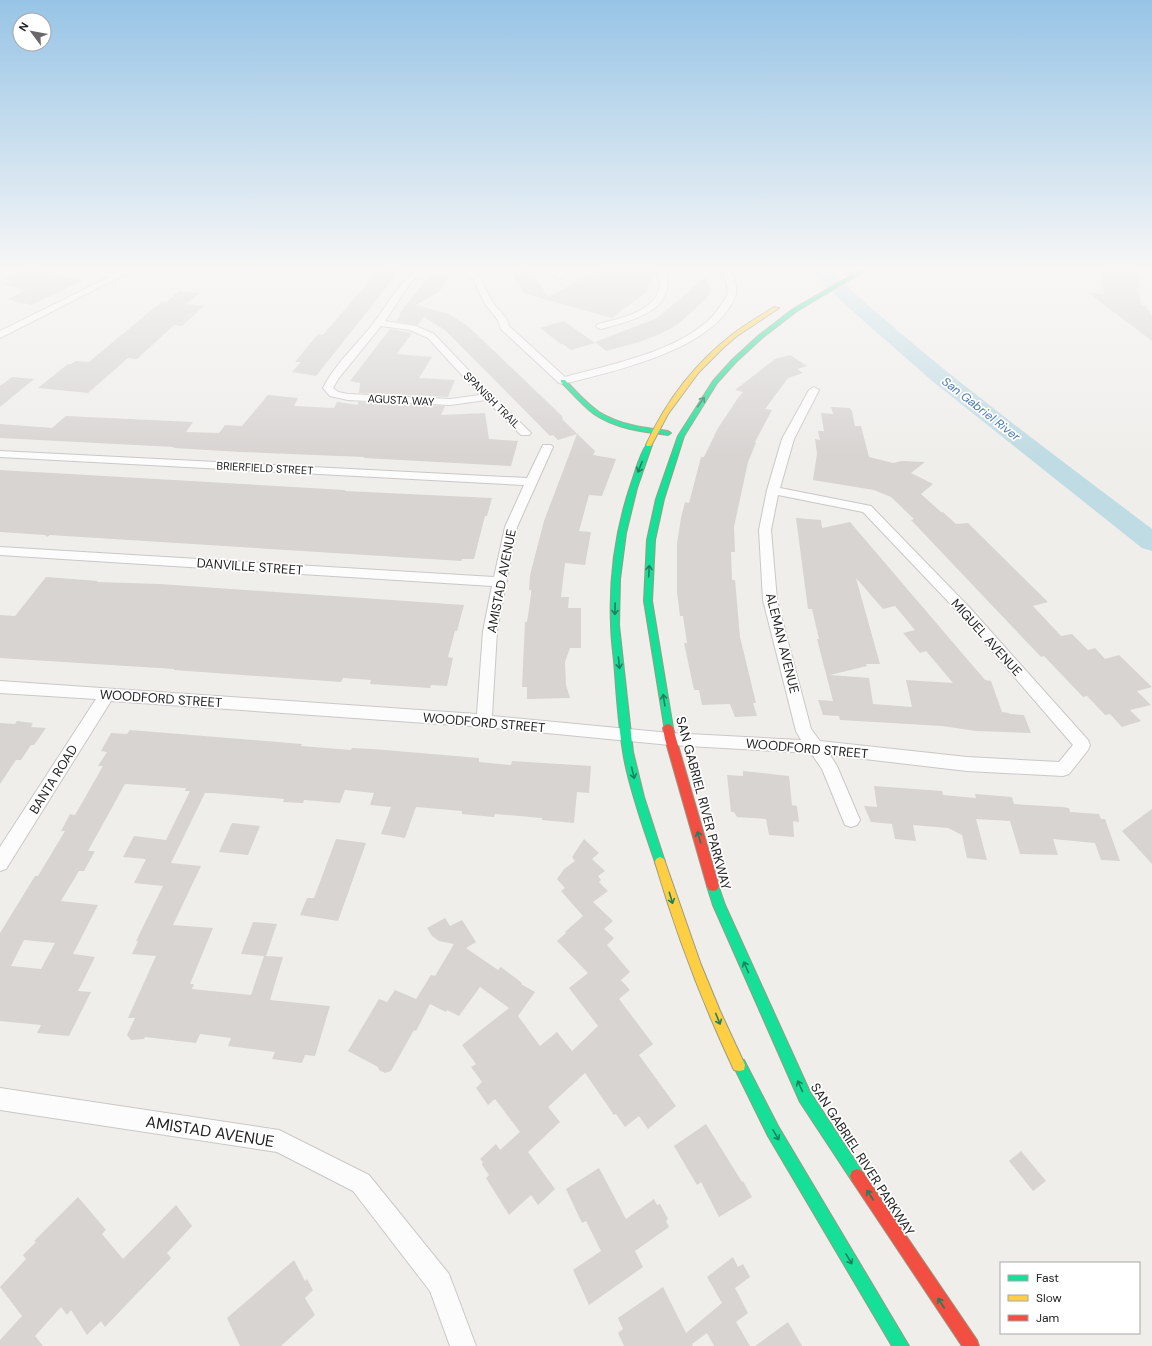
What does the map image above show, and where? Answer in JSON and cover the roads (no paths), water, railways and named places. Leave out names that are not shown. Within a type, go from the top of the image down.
[{"type":"main road","points":[[742,331],[715,352],[680,393],[655,431],[639,468],[629,500],[621,534],[615,594],[615,624],[625,735],[633,775],[678,921],[726,1039],[773,1131],[901,1346]]},
{"type":"main road","name":"SAN GABRIEL RIVER PARKWAY","points":[[767,331],[734,361],[716,382],[693,415],[681,436],[660,500],[651,540],[648,602],[670,738],[718,905],[805,1097],[970,1346]]},
{"type":"main road","points":[[563,381],[590,407],[602,416],[630,425],[681,436]]},
{"type":"main road","points":[[954,1343],[963,1336]]},
{"type":"street","name":"AGUSTA WAY","points":[[371,331],[332,378],[328,388],[334,394],[348,397],[450,402],[488,398]]},
{"type":"street","name":"SPANISH TRAIL","points":[[421,331],[427,333],[488,398],[526,433]]},
{"type":"street","points":[[507,331],[563,381],[657,353],[684,343],[703,331]]},
{"type":"street","name":"ALEMAN AVENUE","points":[[814,390],[788,439],[773,490],[765,530],[770,600],[804,731],[829,766],[851,820]]},
{"type":"street","name":"AMISTAD AVENUE","points":[[484,721],[490,632],[511,527],[547,447]]},
{"type":"street","name":"BRIERFIELD STREET","points":[[0,454],[530,482]]},
{"type":"street","name":"MIGUEL AVENUE","points":[[773,490],[868,510],[965,611],[1082,745],[1064,769],[967,764]]},
{"type":"street","name":"DANVILLE STREET","points":[[0,551],[499,582]]},
{"type":"street","name":"WOODFORD STREET","points":[[0,687],[484,721],[625,735],[816,747],[967,764]]},
{"type":"street","name":"BANTA ROAD","points":[[0,863],[107,695]]},
{"type":"street","name":"AMISTAD AVENUE","points":[[0,1100],[280,1141],[361,1183],[440,1283],[463,1346]]},
{"type":"waterway","name":"San Gabriel River","points":[[885,331],[980,410],[1152,542]]}]
